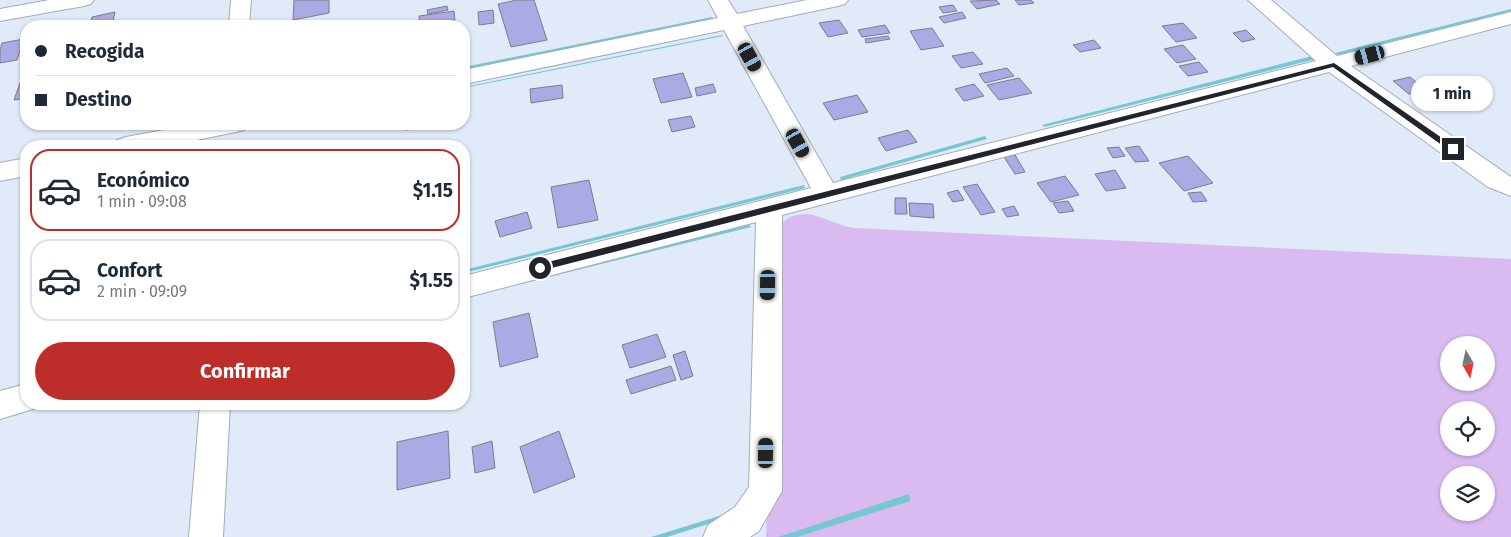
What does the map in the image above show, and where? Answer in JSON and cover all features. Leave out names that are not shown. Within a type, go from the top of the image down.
[{"type":"street","points":[[0,14],[84,0]]},
{"type":"street","points":[[239,20],[241,0]]},
{"type":"street","points":[[718,0],[827,195]]},
{"type":"street","points":[[470,76],[838,0]]},
{"type":"street","points":[[1258,0],[1334,65],[1497,181],[1511,186]]},
{"type":"street","points":[[470,285],[1511,18]]},
{"type":"street","points":[[155,140],[205,130]]},
{"type":"street","points":[[0,172],[20,168]]},
{"type":"street","points":[[720,537],[748,519],[765,491],[769,210]]},
{"type":"street","points":[[0,404],[20,399]]},
{"type":"street","points":[[206,537],[215,410]]},
{"type":"shaded area","points":[[813,215],[854,228],[1511,259],[1511,537],[766,537],[781,225],[789,217]]},
{"type":"water","points":[[1511,9],[1511,11],[1338,55],[1335,53]]},
{"type":"water","points":[[712,17],[713,20],[470,68],[470,66]]},
{"type":"water","points":[[722,35],[723,36],[470,87]]},
{"type":"water","points":[[1312,56],[1316,59],[1044,127],[1042,125]]},
{"type":"water","points":[[985,136],[987,139],[841,180],[840,177]]},
{"type":"water","points":[[804,185],[805,188],[470,272],[470,268]]},
{"type":"water","points":[[749,225],[751,227],[470,297],[470,295]]},
{"type":"water","points":[[909,494],[910,501],[797,537],[778,537]]},
{"type":"water","points":[[729,513],[730,517],[667,537],[651,537]]},
{"type":"building","points":[[294,0],[329,0],[329,13],[293,20]]},
{"type":"building","points":[[517,0],[534,0],[547,40],[511,47],[498,4]]},
{"type":"building","points":[[996,0],[1000,4],[977,9],[970,1]]},
{"type":"building","points":[[1015,0],[1031,0],[1034,3],[1019,5]]},
{"type":"building","points":[[953,5],[957,11],[943,13],[939,7]]},
{"type":"building","points":[[447,6],[448,10],[428,14],[427,10]]},
{"type":"building","points":[[493,10],[494,23],[479,25],[478,12]]},
{"type":"building","points":[[454,11],[455,20],[419,20],[419,16]]},
{"type":"building","points":[[115,12],[113,20],[91,20],[92,17]]},
{"type":"building","points":[[962,12],[966,18],[944,23],[939,17]]},
{"type":"building","points":[[839,20],[848,33],[828,37],[819,23]]},
{"type":"building","points":[[1183,23],[1197,38],[1176,42],[1162,26]]},
{"type":"building","points":[[885,25],[890,33],[862,37],[858,30]]},
{"type":"building","points":[[932,28],[944,46],[921,50],[910,31]]},
{"type":"building","points":[[1246,30],[1255,39],[1242,42],[1233,33]]},
{"type":"building","points":[[888,36],[890,39],[866,43],[865,39]]},
{"type":"building","points":[[20,40],[20,51],[17,60],[0,63],[2,43]]},
{"type":"building","points":[[1094,40],[1101,48],[1080,52],[1073,45]]},
{"type":"building","points":[[1183,45],[1196,59],[1177,63],[1164,49]]},
{"type":"building","points":[[973,52],[983,64],[961,68],[952,56]]},
{"type":"building","points":[[1199,62],[1208,72],[1188,76],[1179,66]]},
{"type":"building","points":[[1007,68],[1014,76],[985,83],[979,74]]},
{"type":"building","points":[[683,73],[692,97],[661,103],[653,79]]},
{"type":"building","points":[[1410,77],[1426,90],[1409,94],[1393,81]]},
{"type":"building","points":[[1019,78],[1032,93],[999,100],[987,85]]},
{"type":"building","points":[[20,83],[20,99],[14,100]]},
{"type":"building","points":[[713,84],[716,92],[697,96],[695,88]]},
{"type":"building","points":[[974,84],[984,96],[964,101],[955,89]]},
{"type":"building","points":[[562,85],[563,98],[531,103],[530,89]]},
{"type":"building","points":[[857,95],[868,112],[834,120],[823,103]]},
{"type":"building","points":[[691,116],[695,127],[672,132],[668,120]]},
{"type":"building","points":[[908,130],[917,142],[886,151],[878,138]]},
{"type":"building","points":[[1139,146],[1149,161],[1135,162],[1125,148]]},
{"type":"building","points":[[1119,147],[1125,156],[1113,158],[1107,148]]},
{"type":"building","points":[[1015,155],[1025,172],[1015,174],[1004,157]]},
{"type":"building","points":[[1188,156],[1213,183],[1184,191],[1159,163]]},
{"type":"building","points":[[1115,170],[1126,188],[1106,191],[1095,174]]},
{"type":"building","points":[[1065,176],[1079,195],[1051,202],[1037,183]]},
{"type":"building","points":[[589,180],[598,220],[558,228],[551,187]]},
{"type":"building","points":[[977,184],[995,212],[981,215],[963,187]]},
{"type":"building","points":[[958,190],[964,200],[953,202],[947,193]]},
{"type":"building","points":[[1201,192],[1207,201],[1193,202],[1188,193]]},
{"type":"building","points":[[895,198],[906,198],[907,214],[895,214]]},
{"type":"building","points":[[1068,201],[1074,211],[1059,213],[1053,203]]},
{"type":"building","points":[[909,203],[933,204],[934,218],[910,216]]},
{"type":"building","points":[[1014,206],[1019,215],[1007,217],[1002,209]]},
{"type":"building","points":[[527,212],[532,228],[500,237],[495,221]]},
{"type":"building","points":[[529,313],[538,357],[500,367],[493,322]]},
{"type":"building","points":[[657,334],[666,357],[630,368],[622,345]]},
{"type":"building","points":[[685,351],[693,376],[681,380],[673,355]]},
{"type":"building","points":[[671,366],[676,380],[631,394],[626,380]]},
{"type":"building","points":[[448,431],[450,478],[397,490],[397,442]]},
{"type":"building","points":[[559,431],[575,477],[534,493],[520,447]]},
{"type":"building","points":[[492,441],[495,468],[475,473],[472,447]]},
{"type":"route","points":[[540,268],[1334,65],[1453,149]]}]
